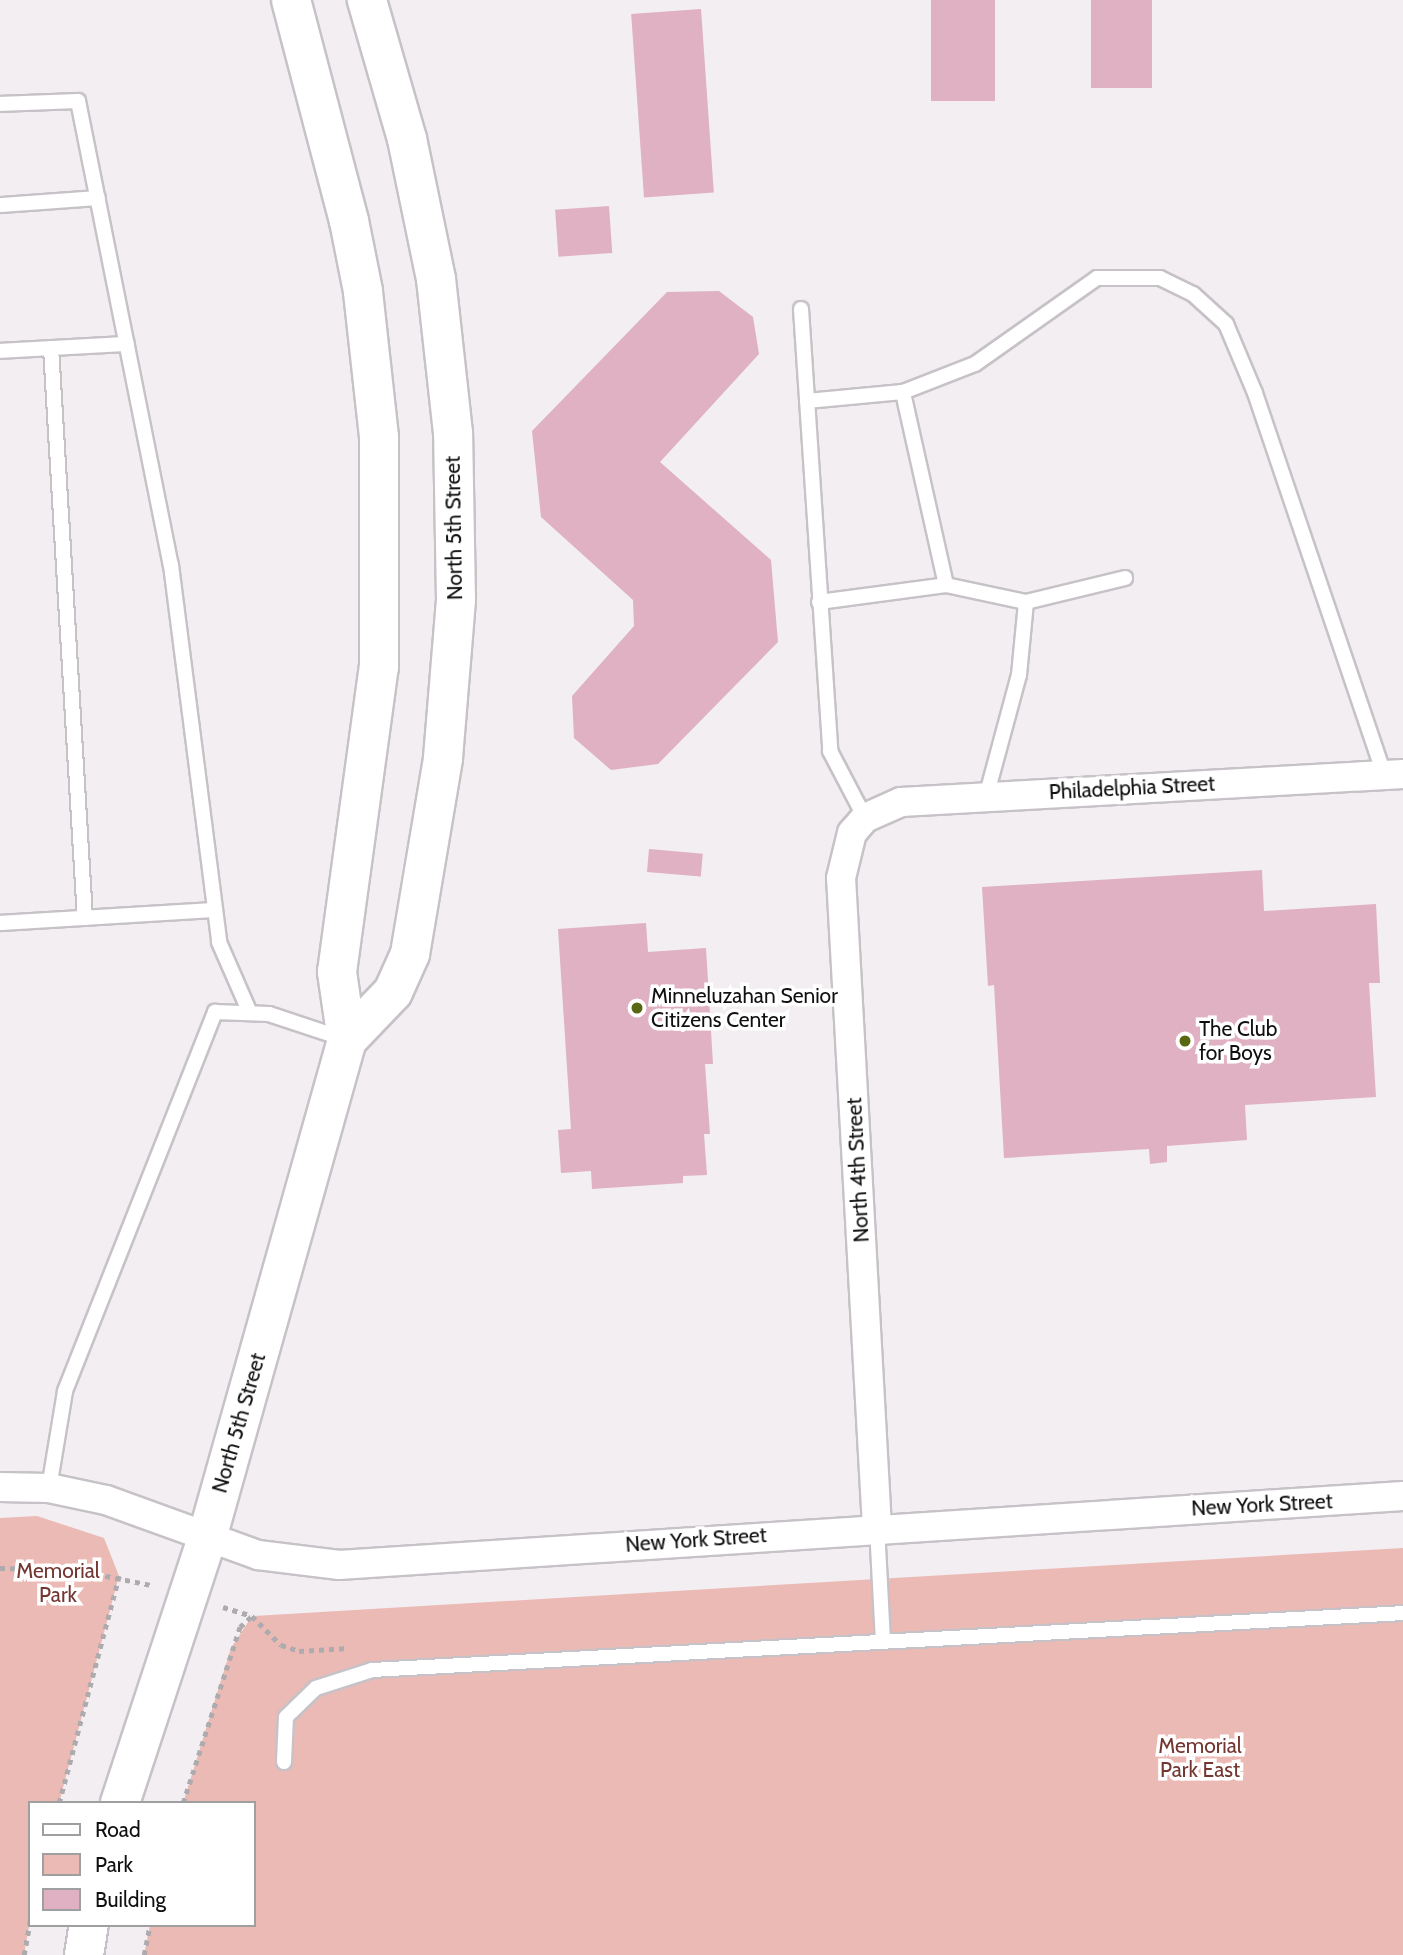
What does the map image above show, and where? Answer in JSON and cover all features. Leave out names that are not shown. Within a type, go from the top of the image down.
[{"type":"main road","name":"North 5th Street","points":[[121,1801],[185,1595],[207,1538],[347,1040],[337,972],[379,667],[379,438],[371,355],[349,221],[291,0]]},
{"type":"main road","name":"North 5th Street","points":[[347,1040],[393,992],[410,954],[443,758],[456,600],[453,433],[436,279],[407,139],[367,0]]},
{"type":"main road","points":[[84,1955],[89,1927]]},
{"type":"street","name":"Philadelphia Street","points":[[865,818],[901,802],[1394,774]]},
{"type":"street","name":"North 4th Street","points":[[865,818],[852,833],[841,878],[877,1527]]},
{"type":"street","name":"New York Street","points":[[0,1487],[48,1488],[106,1500],[258,1555],[339,1565],[877,1527],[1403,1496]]},
{"type":"lane","points":[[0,104],[78,101],[171,565],[219,942],[250,1013]]},
{"type":"lane","points":[[0,205],[98,198]]},
{"type":"lane","points":[[807,401],[903,392],[975,364],[1097,278],[1160,278],[1193,293],[1226,324],[1255,393],[1394,774]]},
{"type":"lane","points":[[801,309],[830,751],[865,818]]},
{"type":"lane","points":[[0,351],[127,344]]},
{"type":"lane","points":[[51,348],[85,918]]},
{"type":"lane","points":[[903,392],[946,585]]},
{"type":"lane","points":[[819,602],[946,585],[1026,602],[1125,578]]},
{"type":"lane","points":[[986,797],[1019,675],[1026,602]]},
{"type":"lane","points":[[0,923],[215,911]]},
{"type":"lane","points":[[48,1488],[65,1391],[215,1012],[269,1014],[347,1040]]},
{"type":"lane","points":[[877,1527],[883,1642]]},
{"type":"lane","points":[[284,1762],[286,1717],[316,1688],[372,1670],[1403,1613]]},
{"type":"path","points":[[0,1568],[119,1576],[252,1616]]},
{"type":"path","points":[[60,1801],[119,1576]]},
{"type":"path","points":[[24,1955],[29,1927]]},
{"type":"path","points":[[144,1955],[150,1927]]},
{"type":"green space","name":"Memorial Park","points":[[37,1516],[104,1538],[119,1576],[60,1801],[28,1801],[29,1927],[24,1955],[0,1955],[0,1518]]},
{"type":"green space","name":"Memorial Park East","points":[[1403,1548],[1403,1955],[144,1955],[150,1927],[256,1927],[256,1801],[184,1801],[231,1648],[252,1616]]},
{"type":"building","points":[[931,0],[995,0],[995,101],[931,101]]},
{"type":"building","points":[[1091,0],[1152,0],[1152,88],[1091,88]]},
{"type":"building","points":[[701,9],[714,193],[644,197],[631,14]]},
{"type":"building","points":[[609,206],[612,253],[558,257],[555,210]]},
{"type":"building","points":[[719,291],[753,317],[759,354],[660,462],[771,560],[778,642],[658,764],[611,770],[574,738],[572,696],[634,626],[633,600],[541,517],[532,431],[667,292]]},
{"type":"building","points":[[649,849],[703,854],[701,877],[647,872]]},
{"type":"building","name":"The Club for Boys","points":[[1262,870],[1264,911],[1376,904],[1380,983],[1369,983],[1376,1097],[1245,1105],[1247,1140],[1167,1146],[1167,1162],[1150,1164],[1149,1149],[1004,1158],[994,985],[988,986],[982,887]]},
{"type":"building","name":"Minneluzahan Senior Citizens Center","points":[[646,923],[648,952],[706,948],[713,1064],[705,1064],[710,1134],[704,1134],[707,1175],[683,1176],[683,1183],[592,1189],[591,1171],[561,1173],[558,1130],[571,1129],[558,929]]},
{"type":"place","name":"Minneluzahan Senior Citizens Center","points":[[637,1008]]},
{"type":"place","name":"The Club for Boys","points":[[1185,1041]]}]
